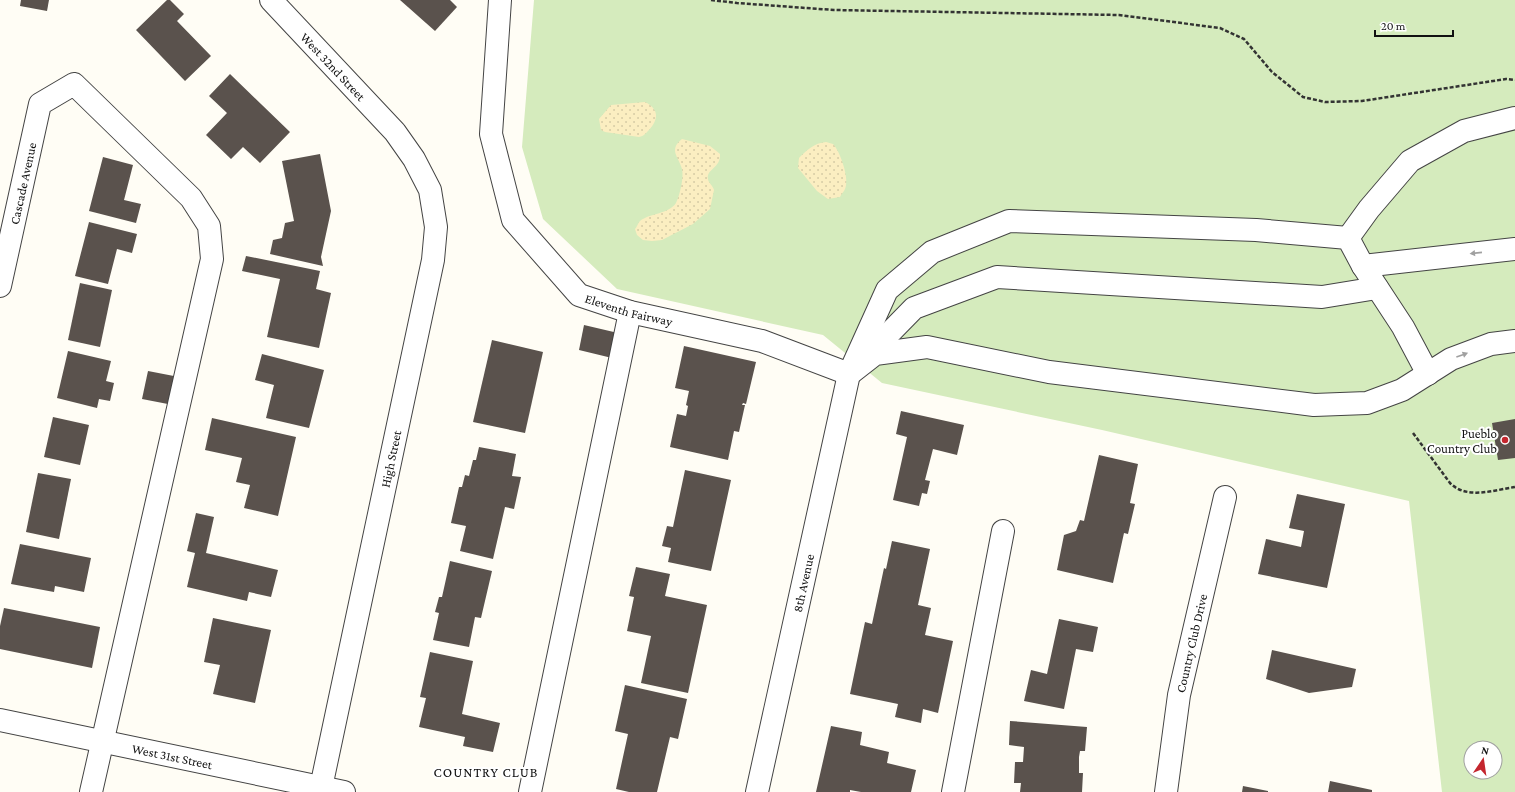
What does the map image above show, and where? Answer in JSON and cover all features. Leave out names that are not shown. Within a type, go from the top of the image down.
[{"type":"street","name":"West 32nd Street","points":[[271,0],[395,132]]},
{"type":"street","name":"Eleventh Fairway","points":[[500,0],[491,134],[513,220],[579,295],[630,312],[762,341],[849,374]]},
{"type":"street","name":"Cascade Avenue","points":[[0,286],[40,104],[74,84],[190,198],[209,226],[212,259],[102,741]]},
{"type":"street","points":[[1428,374],[1403,326],[1363,266],[1348,238],[1369,209],[1410,161],[1464,132],[1515,118]]},
{"type":"street","name":"High Street","points":[[321,790],[433,260],[436,227],[430,190],[414,159],[395,132]]},
{"type":"street","name":"8th Avenue","points":[[757,792],[849,374],[886,290],[932,252],[1009,221],[1256,230],[1348,238]]},
{"type":"street","points":[[1363,266],[1515,249]]},
{"type":"street","points":[[849,374],[914,308],[997,277],[1322,297],[1377,288]]},
{"type":"street","points":[[530,792],[630,312]]},
{"type":"street","points":[[849,374],[875,354],[927,347],[1049,372],[1314,405],[1367,403],[1402,390],[1451,359],[1491,344],[1515,341]]},
{"type":"street","name":"Country Club Drive","points":[[1166,792],[1180,695],[1225,497]]},
{"type":"street","points":[[953,792],[1003,531]]},
{"type":"street","name":"West 31st Street","points":[[0,720],[102,741],[321,790],[344,792]]},
{"type":"street","points":[[91,792],[102,741]]},
{"type":"path","points":[[711,0],[737,4],[834,10],[1119,15],[1220,28],[1244,40],[1272,72],[1303,97],[1324,102],[1362,101],[1506,79],[1515,80]]},
{"type":"path","points":[[1413,432],[1450,483],[1458,489],[1473,493],[1515,487]]},
{"type":"green space","name":"Pueblo Country Club","points":[[534,0],[1515,0],[1515,792],[1442,792],[1409,501],[1102,430],[882,383],[823,335],[617,289],[543,219],[522,147]]},
{"type":"sand","points":[[645,102],[653,108],[656,118],[655,122],[644,135],[639,137],[605,132],[601,130],[599,119],[611,105]]},
{"type":"sand","points":[[682,139],[710,146],[720,154],[720,159],[708,176],[708,180],[714,190],[710,209],[693,224],[662,240],[643,240],[637,235],[635,229],[640,221],[673,207],[676,203],[681,186],[682,169],[675,150],[678,143]]},
{"type":"sand","points":[[826,142],[833,144],[839,153],[844,165],[846,179],[845,189],[840,197],[828,199],[817,191],[798,168],[799,158],[805,152],[814,145]]},
{"type":"building","points":[[21,0],[49,0],[47,11],[20,6]]},
{"type":"building","points":[[167,0],[170,0],[184,14],[177,21],[211,56],[185,81],[136,30]]},
{"type":"building","points":[[400,0],[450,0],[457,7],[435,31]]},
{"type":"building","points":[[230,74],[290,132],[260,163],[243,147],[231,159],[206,135],[227,113],[209,96]]},
{"type":"building","points":[[320,154],[331,211],[321,257],[323,266],[270,254],[273,240],[282,238],[285,223],[294,221],[282,161]]},
{"type":"building","points":[[103,157],[133,165],[124,200],[141,204],[136,223],[89,211]]},
{"type":"building","points":[[89,222],[137,234],[132,253],[117,249],[108,284],[75,276]]},
{"type":"building","points":[[246,256],[320,271],[316,289],[331,293],[319,348],[267,337],[280,279],[242,271]]},
{"type":"building","points":[[80,283],[112,290],[100,347],[68,340]]},
{"type":"building","points":[[584,325],[618,333],[612,358],[579,350]]},
{"type":"building","points":[[492,340],[543,352],[525,433],[473,422]]},
{"type":"building","points":[[684,346],[756,362],[746,404],[743,403],[742,405],[745,405],[739,432],[734,431],[728,460],[670,447],[677,414],[686,416],[688,406],[686,405],[689,391],[675,388]]},
{"type":"building","points":[[68,351],[111,361],[106,381],[114,383],[110,401],[99,399],[97,408],[57,398]]},
{"type":"building","points":[[262,354],[324,370],[309,428],[266,418],[274,385],[255,380]]},
{"type":"building","points":[[148,371],[179,377],[173,405],[142,399]]},
{"type":"building","points":[[901,411],[964,425],[957,455],[933,449],[925,480],[930,481],[927,494],[922,493],[919,506],[893,500],[907,437],[896,434]]},
{"type":"building","points":[[53,417],[89,425],[80,465],[44,457]]},
{"type":"building","points":[[212,418],[296,437],[278,516],[244,508],[250,485],[236,482],[242,458],[205,450]]},
{"type":"building","name":"Pueblo Country Club","points":[[1515,419],[1515,458],[1498,460],[1492,423]]},
{"type":"building","points":[[479,447],[516,454],[512,476],[521,477],[514,509],[505,507],[493,559],[460,551],[466,526],[451,523],[459,487],[462,487],[465,475],[469,476],[473,460],[476,460]]},
{"type":"building","points":[[1099,455],[1138,464],[1130,503],[1135,504],[1128,534],[1124,533],[1113,583],[1057,570],[1064,535],[1076,531],[1080,520],[1084,521]]},
{"type":"building","points":[[685,470],[731,480],[711,571],[668,562],[671,548],[662,546],[667,526],[673,527]]},
{"type":"building","points":[[38,473],[71,479],[59,539],[26,532]]},
{"type":"building","points":[[1297,494],[1345,504],[1327,588],[1258,574],[1266,539],[1301,547],[1304,531],[1289,528]]},
{"type":"building","points":[[196,513],[214,517],[206,553],[278,570],[271,597],[249,592],[247,601],[187,587],[195,553],[187,551]]},
{"type":"building","points":[[892,541],[930,549],[918,605],[931,608],[925,635],[953,641],[938,713],[923,709],[921,723],[895,717],[898,704],[850,694],[865,622],[872,624],[884,568],[886,569]]},
{"type":"building","points":[[20,544],[91,558],[84,592],[55,586],[54,592],[11,584]]},
{"type":"building","points":[[450,561],[492,571],[481,618],[475,617],[469,647],[433,640],[439,613],[435,612],[439,597],[442,597]]},
{"type":"building","points":[[636,567],[670,574],[665,596],[707,605],[688,693],[641,683],[651,636],[627,631],[634,597],[629,596]]},
{"type":"building","points":[[4,608],[100,627],[92,668],[0,649],[0,626]]},
{"type":"building","points":[[213,618],[271,630],[255,703],[213,694],[220,665],[204,662]]},
{"type":"building","points":[[1059,619],[1098,627],[1093,652],[1076,649],[1064,709],[1024,701],[1031,670],[1047,674]]},
{"type":"building","points":[[1272,650],[1356,669],[1352,687],[1309,693],[1266,679]]},
{"type":"building","points":[[430,652],[473,661],[462,714],[500,723],[493,752],[463,746],[465,737],[419,727],[426,698],[420,697]]},
{"type":"building","points":[[625,685],[687,699],[678,739],[670,737],[657,792],[629,792],[616,789],[628,734],[615,731]]},
{"type":"building","points":[[1010,721],[1087,727],[1085,751],[1080,751],[1079,757],[1079,773],[1083,773],[1082,792],[1020,792],[1021,783],[1014,783],[1015,762],[1023,762],[1024,747],[1009,745]]},
{"type":"building","points":[[831,726],[862,732],[860,745],[889,752],[887,763],[916,770],[911,792],[861,792],[850,790],[850,792],[816,792]]},
{"type":"building","points":[[1330,781],[1372,790],[1372,792],[1328,792]]},
{"type":"building","points":[[1243,786],[1268,791],[1268,792],[1242,792]]},
{"type":"place","name":"Pueblo Country Club","points":[[1505,440]]},
{"type":"district","name":"COUNTRY CLUB","points":[[486,772]]}]
